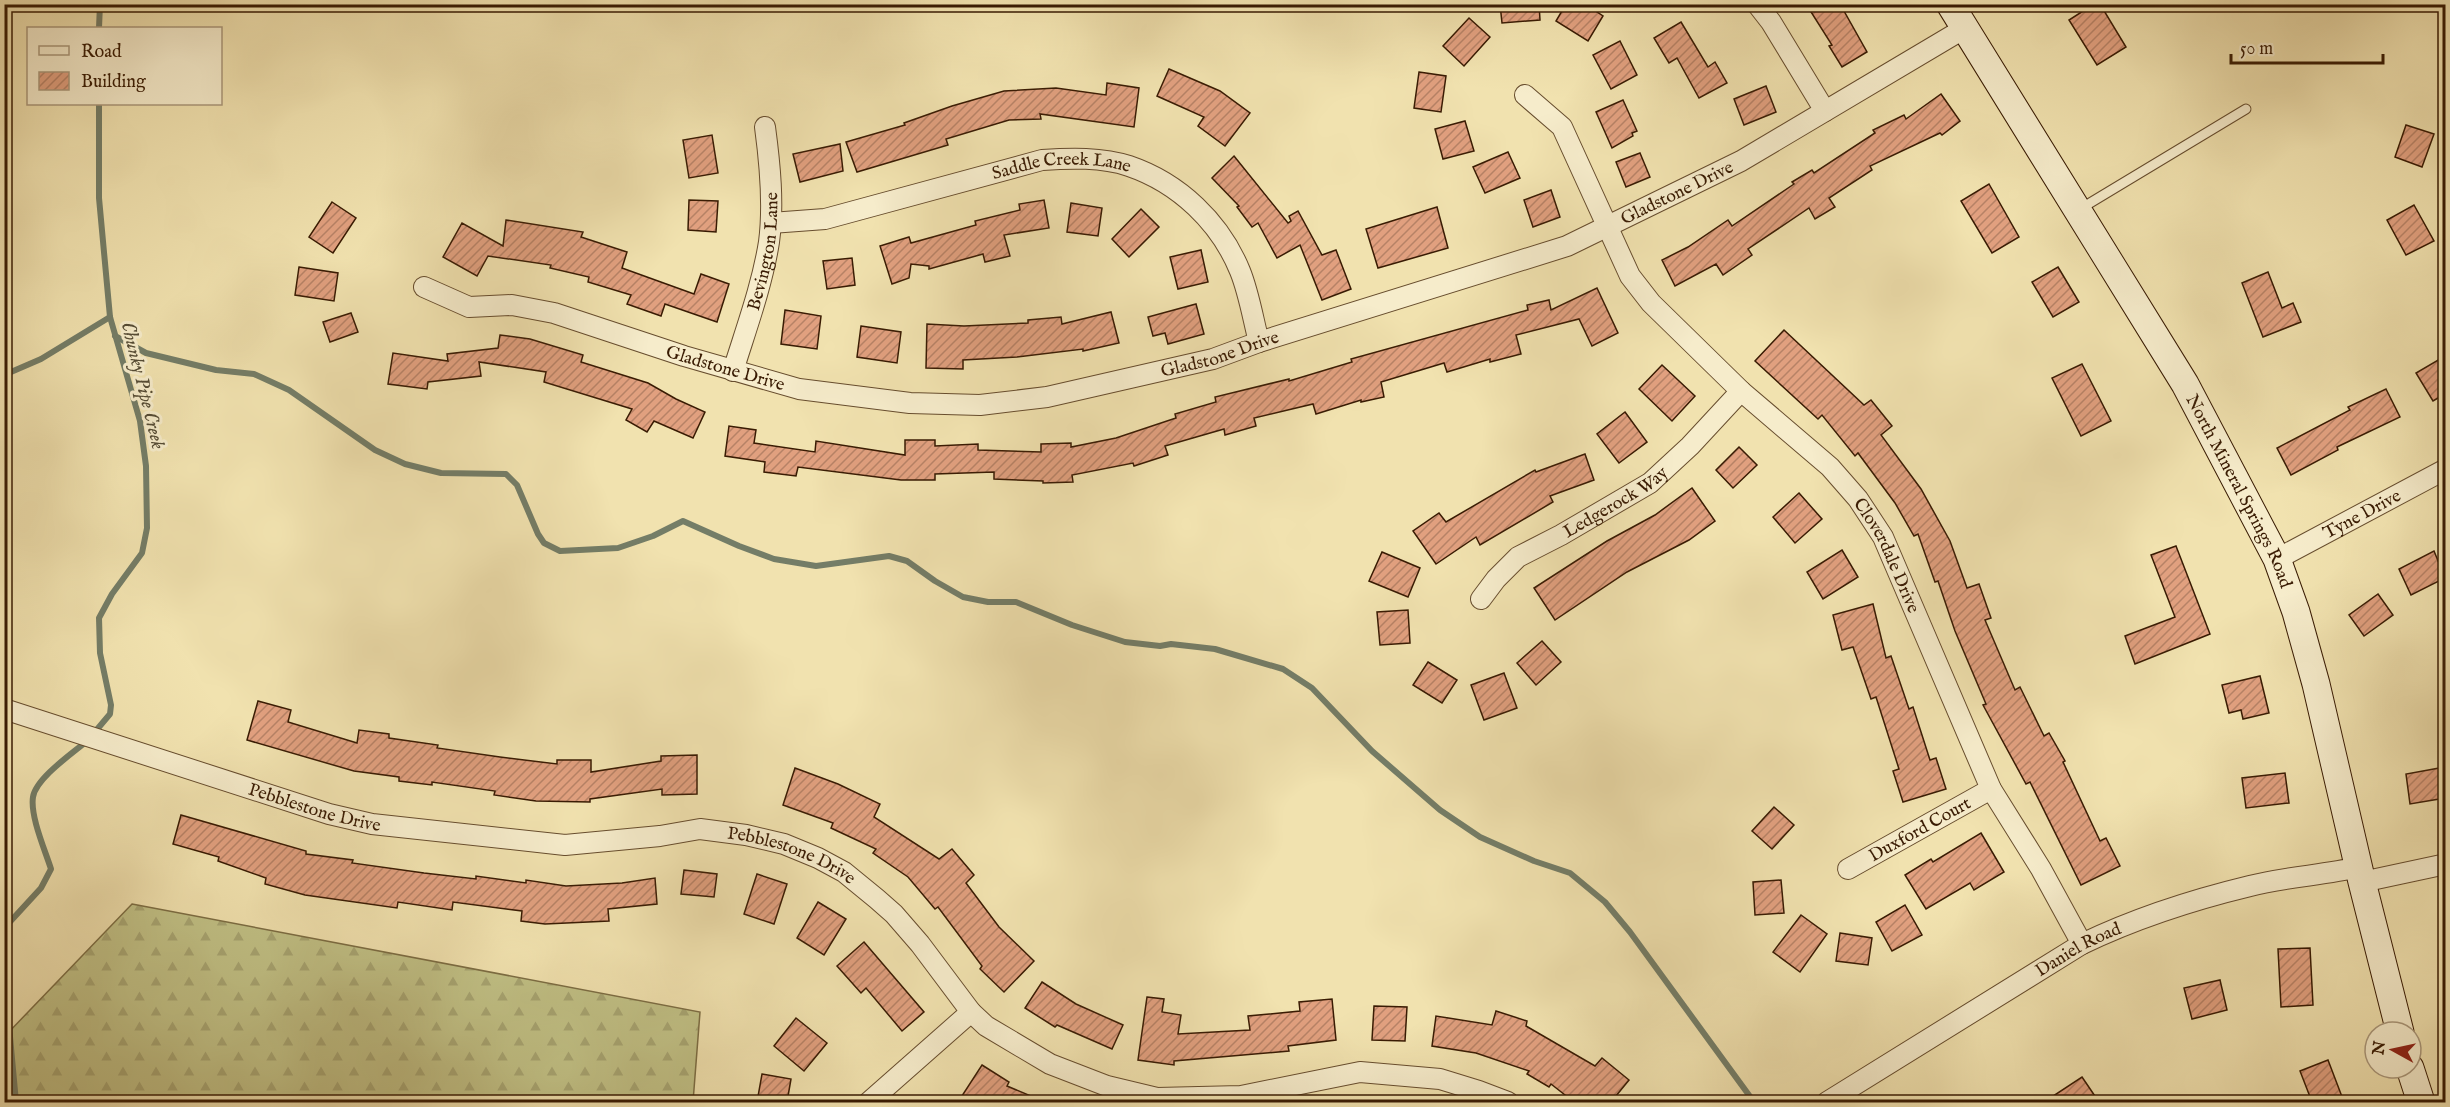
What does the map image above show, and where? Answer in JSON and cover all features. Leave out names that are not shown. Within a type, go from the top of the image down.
[{"type":"street","points":[[1757,4],[1771,22],[1825,111]]},
{"type":"street","name":"North Mineral Springs Road","points":[[1950,4],[2185,384],[2277,559],[2296,612],[2316,684],[2360,875],[2397,1020]]},
{"type":"street","name":"Gladstone Drive","points":[[424,287],[468,307],[512,305],[554,313],[733,372],[799,389],[910,403],[980,405],[1047,397],[1108,385],[1213,359],[1259,342],[1567,246],[1741,161],[1965,28]]},
{"type":"street","name":"Cloverdale Drive","points":[[1525,95],[1562,127],[1630,276],[1651,303],[1741,391],[1830,467],[1858,499],[1883,537],[1991,789],[2042,869],[2082,944]]},
{"type":"street","name":"Bevington Lane","points":[[733,372],[762,275],[771,223],[770,165],[765,127]]},
{"type":"street","name":"Saddle Creek Lane","points":[[771,223],[825,219],[1042,160],[1093,160],[1128,166],[1163,182],[1195,204],[1218,229],[1240,271],[1259,342]]},
{"type":"street","name":"Ledgerock Way","points":[[1481,599],[1518,557],[1561,535],[1650,483],[1690,447],[1741,391]]},
{"type":"street","name":"Tyne Drive","points":[[2277,559],[2445,469]]},
{"type":"street","name":"Pebblestone Drive","points":[[4,709],[329,814],[372,824],[565,845],[660,836],[700,829],[746,835],[784,844],[844,872],[877,899],[920,945],[970,1012],[986,1026],[1067,1071],[1107,1086],[1157,1098],[1240,1096],[1360,1072],[1440,1079],[1479,1090],[1508,1102]]},
{"type":"street","name":"Duxford Court","points":[[1848,869],[1991,789]]},
{"type":"street","name":"Daniel Road","points":[[1827,1102],[2082,944],[2120,926],[2197,900],[2252,885],[2445,864]]},
{"type":"street","points":[[869,1102],[970,1012]]},
{"type":"street","points":[[2414,1080],[2421,1102]]},
{"type":"lane","points":[[2078,210],[2246,109]]},
{"type":"green space","points":[[132,904],[700,1012],[693,1102],[5,1102],[5,1036]]},
{"type":"building","points":[[1500,4],[1539,4],[1540,20],[1502,23]]},
{"type":"building","points":[[1566,4],[1585,4],[1603,16],[1588,41],[1556,21]]},
{"type":"building","points":[[1806,4],[1840,4],[1867,52],[1842,67],[1829,46],[1832,45]]},
{"type":"building","points":[[2094,4],[2100,4],[2126,47],[2097,65],[2069,20]]},
{"type":"building","points":[[1469,18],[1490,37],[1464,66],[1443,46]]},
{"type":"building","points":[[1681,22],[1708,67],[1715,62],[1727,83],[1699,98],[1677,58],[1669,63],[1654,38]]},
{"type":"building","points":[[1620,41],[1637,75],[1611,89],[1593,55]]},
{"type":"building","points":[[1169,69],[1220,91],[1250,113],[1225,146],[1198,126],[1204,117],[1157,96]]},
{"type":"building","points":[[1419,72],[1446,76],[1441,112],[1414,108]]},
{"type":"building","points":[[1107,83],[1139,88],[1134,127],[1040,114],[1041,119],[1009,120],[946,139],[948,145],[857,172],[846,142],[905,125],[904,123],[952,106],[1004,91],[1056,88],[1106,95]]},
{"type":"building","points":[[1766,86],[1776,112],[1744,125],[1734,99]]},
{"type":"building","points":[[1941,94],[1960,121],[1942,135],[1940,133],[1870,166],[1872,170],[1829,198],[1835,207],[1815,219],[1809,208],[1748,249],[1752,255],[1723,275],[1716,264],[1675,286],[1662,260],[1688,247],[1728,220],[1732,226],[1794,184],[1792,182],[1812,170],[1814,173],[1875,133],[1873,130],[1904,115],[1906,119]]},
{"type":"building","points":[[1623,100],[1637,131],[1632,133],[1633,136],[1612,148],[1596,112]]},
{"type":"building","points":[[1465,121],[1474,151],[1443,159],[1435,129]]},
{"type":"building","points":[[2406,125],[2434,134],[2422,167],[2395,157]]},
{"type":"building","points":[[712,135],[718,173],[689,178],[683,140]]},
{"type":"building","points":[[840,144],[843,171],[800,182],[793,154]]},
{"type":"building","points":[[1508,152],[1520,178],[1485,193],[1473,167]]},
{"type":"building","points":[[1640,153],[1650,177],[1626,187],[1616,162]]},
{"type":"building","points":[[1234,156],[1288,223],[1291,221],[1289,216],[1298,211],[1322,255],[1336,250],[1351,289],[1322,300],[1300,245],[1277,258],[1258,223],[1252,227],[1237,207],[1239,206],[1212,178]]},
{"type":"building","points":[[1989,184],[2019,237],[1992,253],[1961,201]]},
{"type":"building","points":[[1551,190],[1560,217],[1533,227],[1524,200]]},
{"type":"building","points":[[689,200],[718,201],[716,232],[688,230]]},
{"type":"building","points":[[1044,200],[1049,228],[1004,235],[1010,256],[985,262],[983,254],[929,269],[929,266],[911,264],[909,278],[892,284],[880,246],[909,237],[911,243],[976,225],[975,221],[1020,210],[1019,204]]},
{"type":"building","points":[[332,202],[356,218],[333,253],[309,237]]},
{"type":"building","points":[[1071,203],[1102,208],[1098,236],[1067,232]]},
{"type":"building","points":[[2414,205],[2434,241],[2406,255],[2387,220]]},
{"type":"building","points":[[1437,207],[1448,248],[1378,268],[1366,229]]},
{"type":"building","points":[[1141,209],[1159,227],[1129,257],[1112,239]]},
{"type":"building","points":[[506,220],[583,232],[581,237],[627,252],[622,268],[694,294],[701,274],[729,284],[717,322],[665,304],[661,316],[627,304],[631,295],[588,282],[589,277],[550,268],[551,265],[488,256],[477,276],[443,257],[462,223],[503,246]]},
{"type":"building","points":[[1201,250],[1208,282],[1178,289],[1170,257]]},
{"type":"building","points":[[852,258],[855,285],[827,289],[823,261]]},
{"type":"building","points":[[299,267],[338,273],[334,301],[295,295]]},
{"type":"building","points":[[2058,267],[2079,302],[2053,317],[2032,282]]},
{"type":"building","points":[[2268,272],[2282,308],[2293,303],[2301,322],[2263,337],[2242,283]]},
{"type":"building","points":[[1597,288],[1618,333],[1592,346],[1579,319],[1516,335],[1521,354],[1490,362],[1490,359],[1447,372],[1444,363],[1381,382],[1384,397],[1361,402],[1361,400],[1316,414],[1313,404],[1254,418],[1256,426],[1225,435],[1224,429],[1165,446],[1168,455],[1134,466],[1133,463],[1072,475],[1073,482],[1043,483],[1043,481],[994,479],[994,472],[935,474],[935,480],[901,480],[798,467],[796,476],[764,472],[765,462],[725,456],[729,426],[756,430],[754,443],[815,452],[816,441],[905,455],[905,440],[935,440],[935,446],[978,444],[978,450],[1041,452],[1041,444],[1071,443],[1071,447],[1116,438],[1176,418],[1175,414],[1216,402],[1215,397],[1289,379],[1289,381],[1352,362],[1351,359],[1528,310],[1527,305],[1549,300],[1551,310]]},
{"type":"building","points":[[1196,304],[1204,334],[1168,344],[1165,333],[1153,336],[1148,317]]},
{"type":"building","points":[[785,310],[821,316],[817,349],[781,344]]},
{"type":"building","points":[[1111,312],[1119,343],[1083,351],[1083,349],[1017,357],[963,360],[963,369],[926,368],[927,324],[964,326],[1028,323],[1028,320],[1061,317],[1062,324]]},
{"type":"building","points":[[351,313],[358,332],[330,342],[323,322]]},
{"type":"building","points":[[861,326],[901,332],[897,363],[857,357]]},
{"type":"building","points":[[1784,330],[1864,405],[1871,400],[1892,426],[1881,435],[1921,489],[1950,541],[1967,588],[1979,584],[1991,618],[1985,620],[2015,690],[2020,687],[2044,736],[2049,733],[2065,761],[2063,762],[2100,841],[2106,838],[2120,866],[2081,885],[2030,782],[2026,784],[1983,705],[1986,704],[1955,631],[1938,581],[1935,582],[1918,534],[1914,536],[1895,503],[1858,453],[1855,456],[1822,415],[1818,419],[1755,361]]},
{"type":"building","points":[[500,335],[530,339],[583,355],[581,362],[648,383],[705,412],[693,438],[654,421],[647,432],[626,420],[632,409],[544,382],[546,372],[479,362],[481,376],[428,382],[427,389],[388,384],[393,353],[448,361],[447,354],[498,348]]},
{"type":"building","points":[[2445,356],[2445,394],[2433,401],[2416,373]]},
{"type":"building","points":[[2082,364],[2111,421],[2081,436],[2052,378]]},
{"type":"building","points":[[1662,365],[1695,396],[1672,421],[1639,389]]},
{"type":"building","points":[[2386,389],[2400,417],[2337,447],[2338,450],[2291,475],[2277,448],[2350,410],[2348,407]]},
{"type":"building","points":[[1625,412],[1647,442],[1619,463],[1597,434]]},
{"type":"building","points":[[1739,447],[1757,465],[1733,488],[1716,470]]},
{"type":"building","points":[[1585,454],[1594,480],[1550,496],[1553,502],[1480,545],[1476,537],[1436,564],[1413,531],[1439,513],[1446,522],[1535,470],[1536,472]]},
{"type":"building","points":[[1692,488],[1715,521],[1689,540],[1627,572],[1555,620],[1534,588],[1607,541],[1655,515]]},
{"type":"building","points":[[1799,493],[1822,519],[1795,543],[1773,517]]},
{"type":"building","points":[[2176,546],[2210,634],[2135,664],[2125,636],[2175,617],[2151,555]]},
{"type":"building","points":[[1842,550],[1858,577],[1823,599],[1807,572]]},
{"type":"building","points":[[2434,551],[2445,578],[2411,595],[2399,569]]},
{"type":"building","points":[[1382,552],[1420,568],[1408,597],[1369,581]]},
{"type":"building","points":[[2378,594],[2393,615],[2364,636],[2349,615]]},
{"type":"building","points":[[1873,604],[1886,658],[1891,656],[1909,709],[1913,707],[1930,760],[1936,758],[1946,789],[1903,802],[1893,771],[1899,769],[1876,697],[1871,699],[1853,647],[1842,650],[1833,615]]},
{"type":"building","points":[[1408,610],[1410,643],[1380,645],[1377,612]]},
{"type":"building","points":[[1542,641],[1561,662],[1536,685],[1517,663]]},
{"type":"building","points":[[1428,662],[1457,680],[1442,703],[1413,685]]},
{"type":"building","points":[[1504,673],[1517,708],[1484,720],[1471,685]]},
{"type":"building","points":[[2260,676],[2269,713],[2243,719],[2241,710],[2229,713],[2222,685]]},
{"type":"building","points":[[258,701],[291,710],[288,722],[357,743],[359,730],[389,734],[389,738],[438,745],[437,748],[500,757],[557,764],[557,760],[591,760],[591,772],[661,761],[661,756],[697,755],[697,794],[662,795],[662,789],[590,799],[590,802],[536,801],[494,795],[495,791],[432,782],[432,785],[399,781],[399,777],[354,771],[247,740]]},
{"type":"building","points":[[2445,767],[2445,798],[2410,804],[2406,774]]},
{"type":"building","points":[[795,768],[838,784],[880,804],[874,817],[939,859],[952,849],[974,875],[966,883],[999,927],[1034,961],[1004,992],[980,969],[982,966],[938,907],[935,909],[908,877],[873,853],[876,849],[831,828],[833,823],[783,805]]},
{"type":"building","points":[[2285,773],[2289,803],[2246,808],[2242,778]]},
{"type":"building","points":[[1774,807],[1794,825],[1772,849],[1752,831]]},
{"type":"building","points":[[181,815],[306,851],[306,854],[424,873],[476,879],[476,876],[526,883],[526,880],[566,886],[622,883],[655,878],[657,904],[608,909],[609,921],[545,924],[521,921],[522,911],[453,902],[452,910],[398,902],[397,908],[305,895],[265,884],[266,878],[218,861],[219,857],[173,844]]},
{"type":"building","points":[[1981,833],[2004,872],[1974,890],[1970,883],[1926,909],[1905,875],[1931,859],[1933,862]]},
{"type":"building","points":[[684,870],[717,874],[714,897],[681,894]]},
{"type":"building","points":[[757,874],[787,884],[774,924],[744,914]]},
{"type":"building","points":[[1781,880],[1784,913],[1755,915],[1753,882]]},
{"type":"building","points":[[818,902],[846,919],[824,955],[797,938]]},
{"type":"building","points":[[1905,905],[1922,935],[1892,951],[1876,922]]},
{"type":"building","points":[[1801,915],[1827,934],[1800,972],[1773,952]]},
{"type":"building","points":[[1840,933],[1872,938],[1868,965],[1836,961]]},
{"type":"building","points":[[864,942],[924,1012],[902,1031],[866,988],[861,993],[837,966]]},
{"type":"building","points":[[2310,948],[2313,1005],[2281,1007],[2278,949]]},
{"type":"building","points":[[2220,980],[2227,1010],[2192,1019],[2184,988]]},
{"type":"building","points":[[1042,982],[1076,1004],[1123,1025],[1112,1049],[1057,1025],[1055,1027],[1025,1008]]},
{"type":"building","points":[[1147,997],[1164,999],[1162,1012],[1181,1015],[1178,1034],[1250,1030],[1248,1016],[1300,1011],[1299,1002],[1332,999],[1336,1040],[1288,1046],[1289,1051],[1174,1061],[1174,1065],[1138,1060]]},
{"type":"building","points":[[1374,1006],[1407,1007],[1405,1041],[1372,1040]]},
{"type":"building","points":[[1496,1011],[1527,1021],[1526,1026],[1595,1066],[1602,1058],[1629,1080],[1611,1102],[1574,1102],[1551,1084],[1549,1087],[1527,1074],[1529,1071],[1476,1053],[1432,1046],[1436,1016],[1492,1025]]},
{"type":"building","points":[[796,1018],[827,1043],[804,1071],[774,1046]]},
{"type":"building","points":[[2328,1060],[2344,1102],[2312,1102],[2300,1071]]},
{"type":"building","points":[[982,1065],[1009,1082],[1007,1086],[1045,1102],[958,1102]]},
{"type":"building","points":[[762,1074],[791,1079],[787,1102],[757,1102]]},
{"type":"building","points":[[2082,1077],[2099,1102],[2044,1102]]},
{"type":"waterway","name":"Chunky Pipe Creek","points":[[99,27],[100,4]]},
{"type":"waterway","name":"Chunky Pipe Creek","points":[[94,733],[110,714],[111,705],[100,653],[99,618],[112,594],[142,553],[147,528],[146,466],[140,421],[110,317],[99,198],[99,105]]},
{"type":"waterway","points":[[4,375],[41,359],[110,317]]},
{"type":"waterway","points":[[115,336],[146,353],[216,370],[254,374],[289,390],[375,450],[405,464],[441,473],[506,474],[517,485],[544,543],[560,551],[618,548],[653,536],[683,521],[774,559],[816,566],[889,556],[907,561],[963,597],[988,602],[1016,602],[1072,625],[1125,642],[1215,649],[1283,669],[1312,688],[1372,751],[1440,810],[1480,837],[1534,861],[1570,873],[1605,902],[1630,932],[1754,1102]]},
{"type":"waterway","name":"Chunky Pipe Creek","points":[[4,936],[8,924],[41,888],[51,869],[34,814],[33,797],[48,774],[87,741]]},
{"type":"waterway","name":"Chunky Pipe Creek","points":[[4,938],[9,971],[8,1015],[16,1102]]}]
